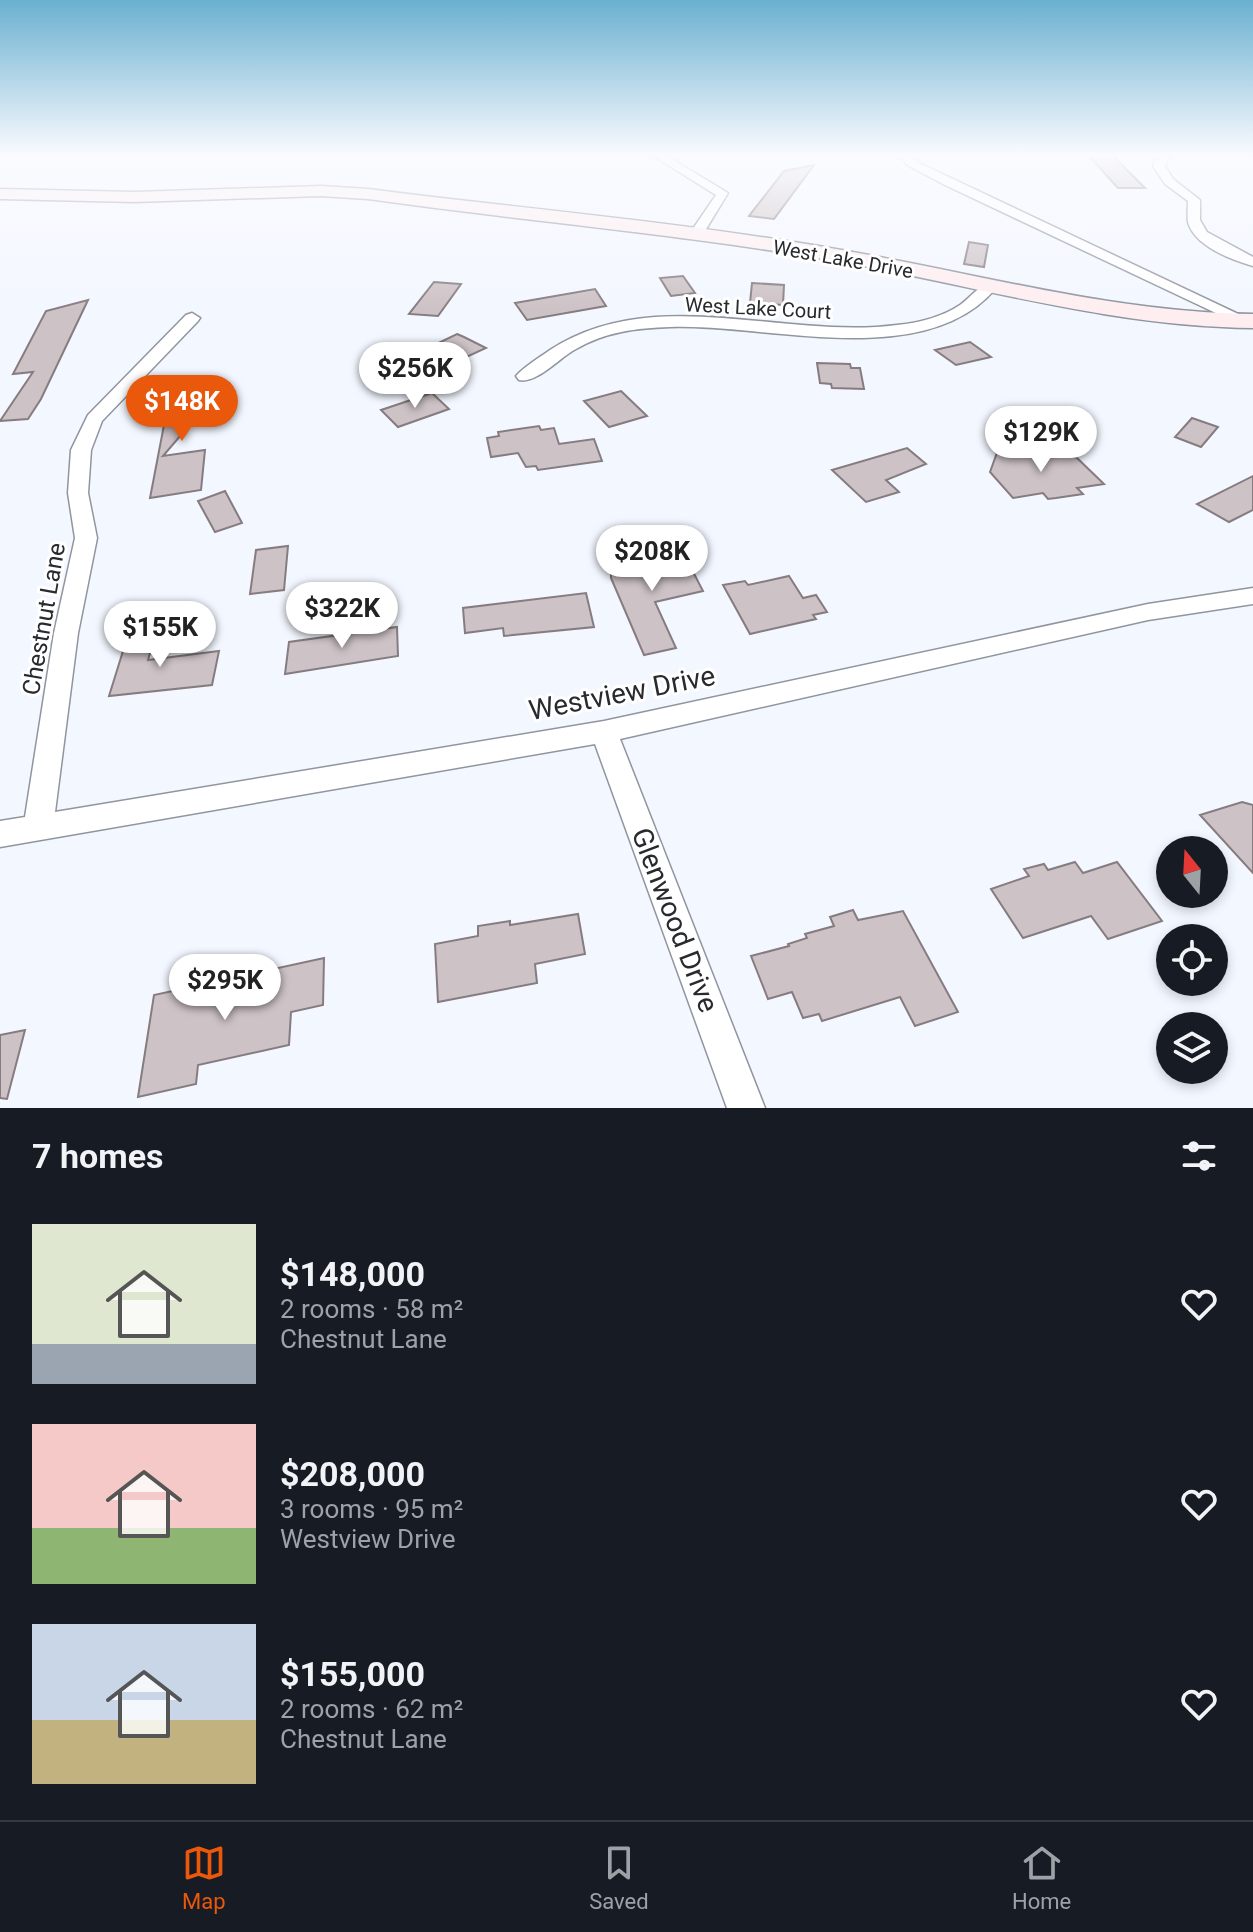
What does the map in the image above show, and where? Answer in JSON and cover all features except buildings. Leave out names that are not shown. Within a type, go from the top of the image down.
[{"type":"main road","name":"West Lake Drive","points":[[467,207],[841,256],[1119,312],[1183,320],[1249,321]]},
{"type":"street","points":[[695,236],[715,207]]},
{"type":"street","points":[[1002,207],[1249,321]]},
{"type":"street","points":[[1194,207],[1194,220],[1200,232],[1216,244],[1253,262]]},
{"type":"street","name":"West Lake Court","points":[[525,376],[567,345],[605,330],[705,322],[843,333],[894,330],[951,318],[977,303],[989,288]]},
{"type":"street","name":"Chestnut Lane","points":[[38,827],[66,633],[86,538],[78,493],[81,450],[94,419],[192,318]]},
{"type":"street","name":"Westview Drive","points":[[0,834],[604,732],[1148,612],[1253,596]]},
{"type":"street","name":"Glenwood Drive","points":[[604,732],[746,1108]]}]
